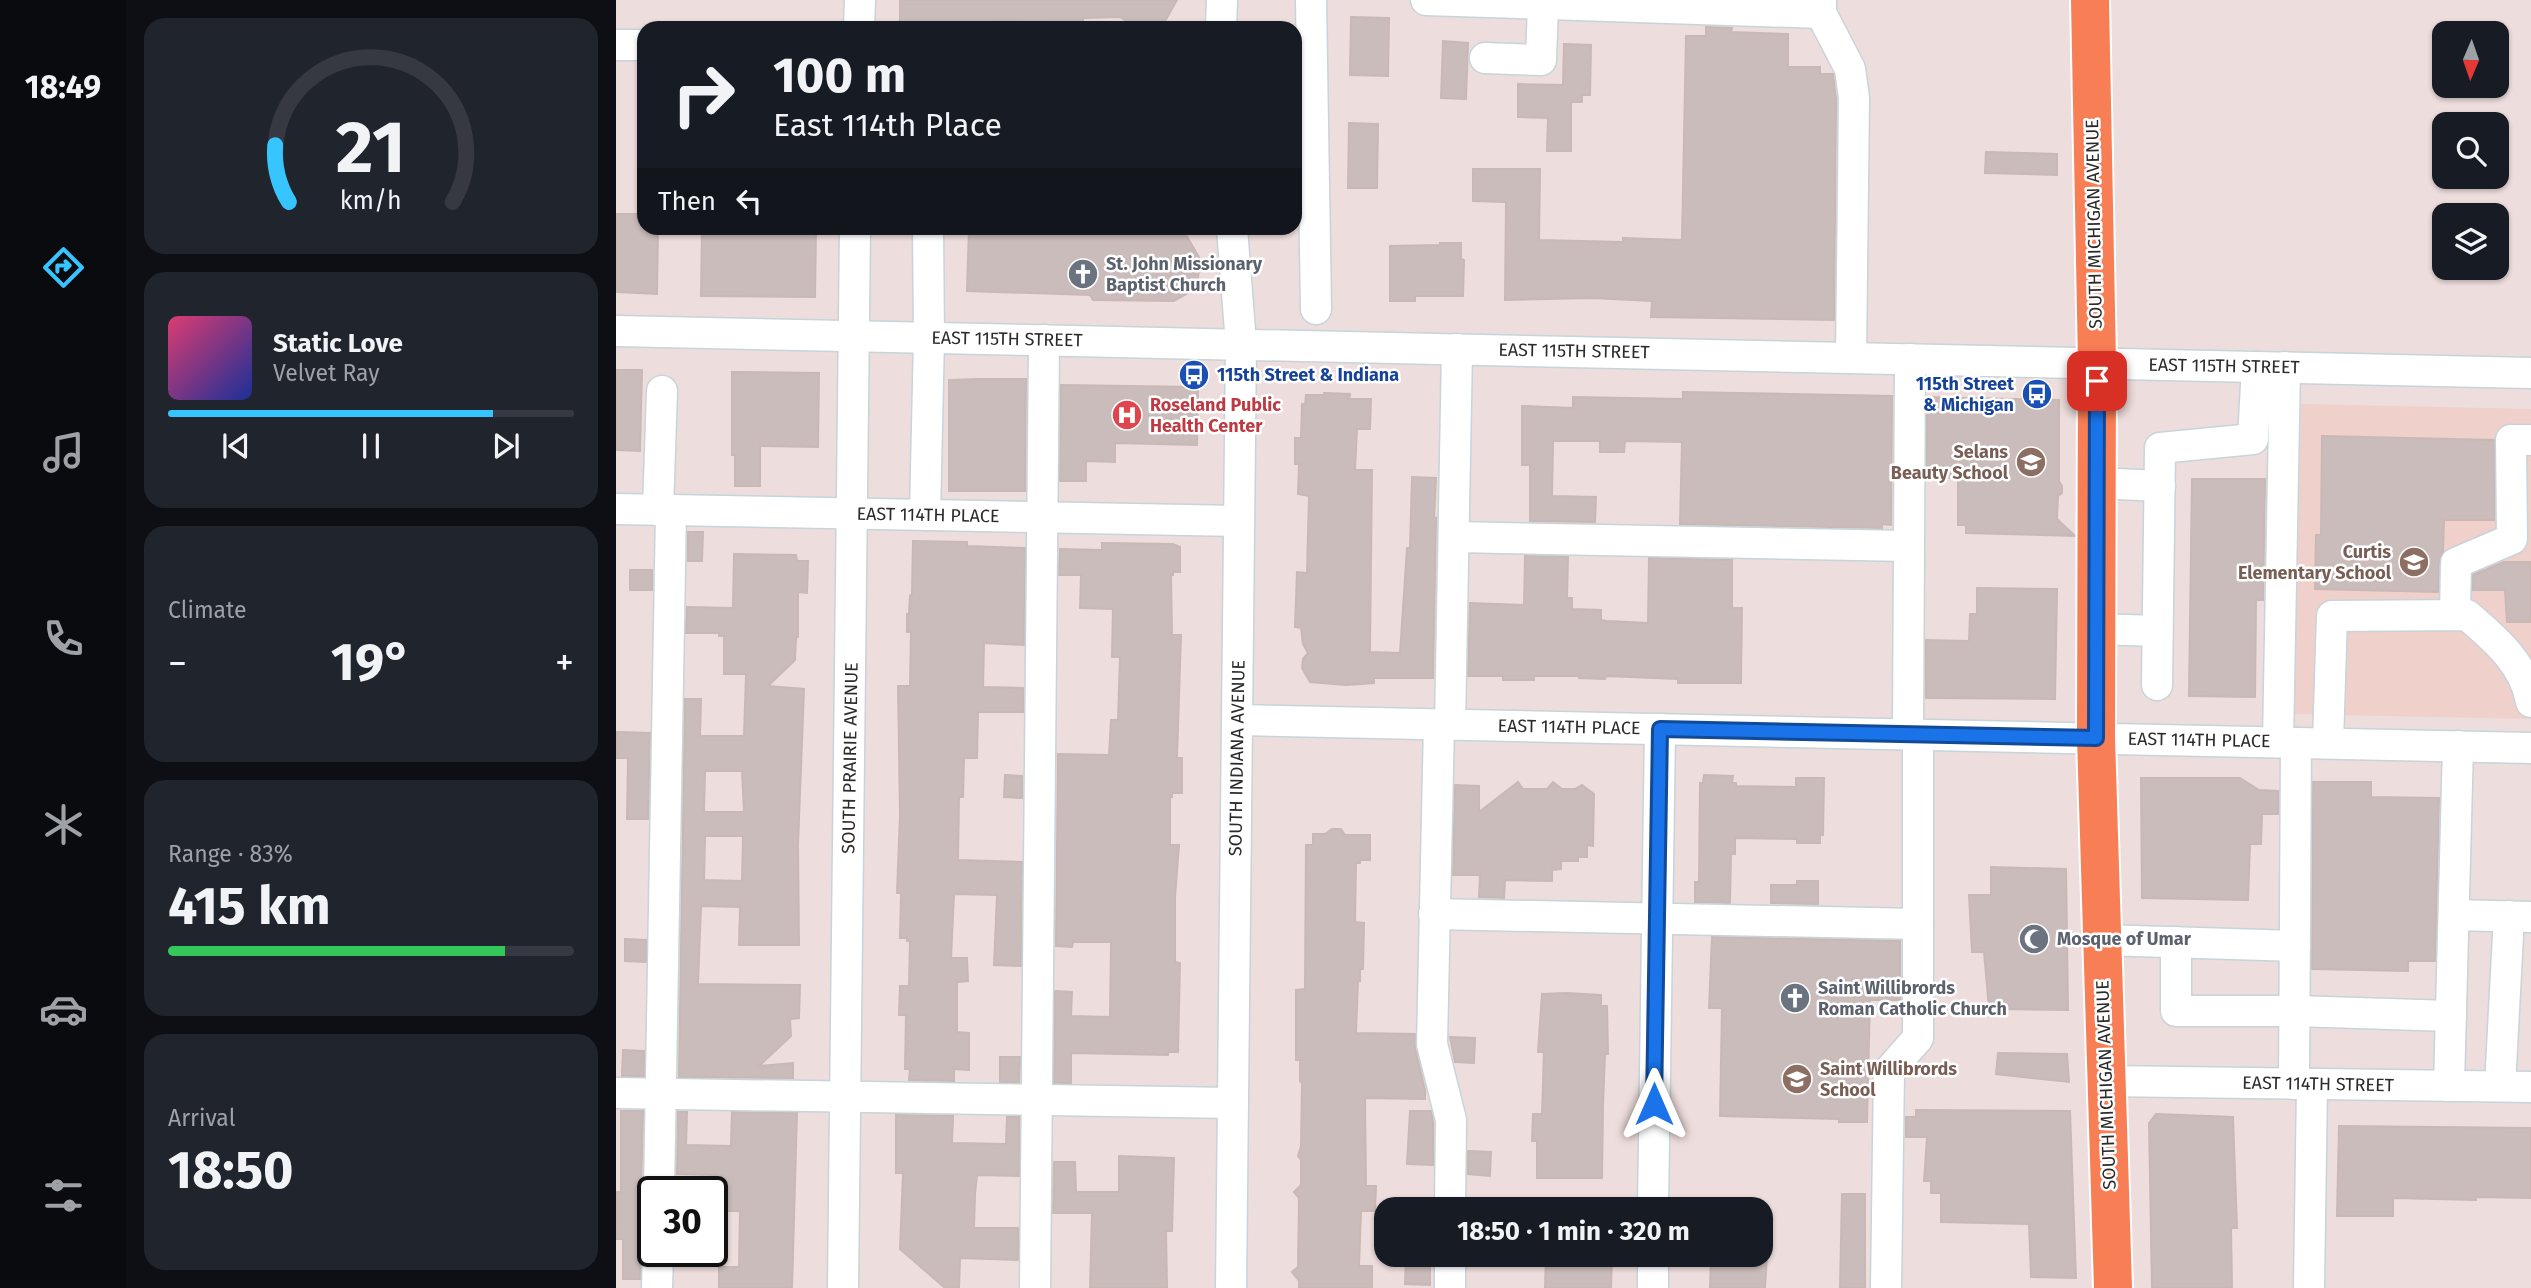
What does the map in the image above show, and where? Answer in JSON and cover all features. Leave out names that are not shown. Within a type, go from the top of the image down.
[{"type":"main road","name":"SOUTH MICHIGAN AVENUE","points":[[2090,0],[2097,363],[2096,738],[2113,1288]]},
{"type":"street","points":[[859,21],[860,0]]},
{"type":"street","points":[[1222,0],[1222,21]]},
{"type":"street","points":[[1311,0],[1304,145],[1316,309]]},
{"type":"street","points":[[1426,0],[1543,4],[1821,6],[1850,69],[1854,98],[1851,358]]},
{"type":"street","points":[[1485,58],[1541,60],[1543,4]]},
{"type":"street","points":[[616,45],[637,45]]},
{"type":"street","name":"SOUTH PRAIRIE AVENUE","points":[[843,1288],[855,235]]},
{"type":"street","points":[[925,515],[928,235]]},
{"type":"street","name":"SOUTH INDIANA AVENUE","points":[[1231,1288],[1241,344],[1233,235]]},
{"type":"street","name":"EAST 115TH STREET","points":[[616,331],[2531,373]]},
{"type":"street","points":[[1035,1288],[1044,340]]},
{"type":"street","points":[[1450,1197],[1451,1120],[1432,1044],[1434,914],[1454,537],[1457,349]]},
{"type":"street","points":[[1886,1288],[1889,1071],[1918,1038],[1918,924],[1908,546],[1910,359]]},
{"type":"street","points":[[2157,685],[2160,447],[2253,439],[2271,367]]},
{"type":"street","points":[[2271,367],[2295,946],[2295,1011],[2303,1084],[2309,1288]]},
{"type":"street","points":[[659,1176],[664,510],[662,391]]},
{"type":"street","points":[[2455,615],[2456,564],[2512,539],[2511,440],[2531,440]]},
{"type":"street","points":[[2097,483],[2160,486]]},
{"type":"street","name":"EAST 114TH PLACE","points":[[616,509],[1240,522]]},
{"type":"street","points":[[1454,537],[1908,546]]},
{"type":"street","points":[[2328,743],[2332,615],[2466,615],[2499,642],[2528,682],[2531,702]]},
{"type":"street","points":[[2096,629],[2157,631]]},
{"type":"street","name":"EAST 114TH PLACE","points":[[1237,720],[2531,748]]},
{"type":"street","points":[[1653,1197],[1660,729]]},
{"type":"street","points":[[2449,1086],[2458,746]]},
{"type":"street","points":[[1434,914],[1918,924]]},
{"type":"street","points":[[2454,915],[2520,916],[2500,1086]]},
{"type":"street","points":[[2102,940],[2295,946]]},
{"type":"street","points":[[2176,942],[2176,1011],[2295,1011],[2451,1016]]},
{"type":"street","name":"EAST 114TH STREET","points":[[2106,1081],[2531,1087]]},
{"type":"street","points":[[616,1093],[1233,1103]]},
{"type":"street","points":[[657,1288],[658,1267]]},
{"type":"street","points":[[1450,1267],[1450,1288]]},
{"type":"street","points":[[1653,1267],[1653,1288]]},
{"type":"shaded area","name":"Curtis Elementary School","points":[[2301,404],[2531,409],[2531,719],[2294,714]]},
{"type":"building","points":[[900,0],[1177,0],[1165,21],[1126,21],[1120,17],[1083,18],[1083,21],[900,21]]},
{"type":"building","points":[[1351,17],[1389,18],[1388,76],[1350,75]]},
{"type":"building","points":[[1706,27],[1732,28],[1731,32],[1788,34],[1788,67],[1820,67],[1820,74],[1833,74],[1836,99],[1834,320],[1651,317],[1652,301],[1592,298],[1505,300],[1506,202],[1473,201],[1473,169],[1540,169],[1539,240],[1682,240],[1686,36],[1706,36]]},
{"type":"building","points":[[1443,41],[1468,43],[1466,99],[1441,98]]},
{"type":"building","points":[[1564,44],[1591,45],[1590,95],[1582,95],[1582,102],[1571,102],[1571,151],[1547,151],[1548,118],[1518,117],[1518,84],[1563,85]]},
{"type":"building","points":[[1349,123],[1378,124],[1377,188],[1348,188]]},
{"type":"building","points":[[1986,152],[2057,154],[2057,175],[1985,173]]},
{"type":"building","points":[[616,214],[637,214],[637,235],[658,235],[657,294],[616,292]]},
{"type":"building","points":[[702,235],[816,235],[815,297],[701,296]]},
{"type":"building","name":"St. John Missionary Baptist Church","points":[[969,235],[1186,235],[1200,259],[1197,288],[1174,301],[1093,300],[1090,295],[967,291]]},
{"type":"building","points":[[1461,243],[1461,259],[1464,260],[1463,296],[1415,296],[1415,301],[1390,301],[1390,246]]},
{"type":"building","points":[[616,370],[642,370],[640,451],[616,450]]},
{"type":"building","points":[[732,372],[819,373],[818,447],[760,446],[760,486],[735,486],[735,455],[732,455]]},
{"type":"building","points":[[1026,379],[1025,491],[949,491],[949,380]]},
{"type":"building","name":"Roseland Public Health Center","points":[[1061,385],[1198,387],[1197,445],[1115,443],[1115,462],[1086,461],[1086,481],[1060,481]]},
{"type":"building","points":[[1683,392],[1892,396],[1891,525],[1882,524],[1882,528],[1680,524],[1682,442],[1625,441],[1624,452],[1600,452],[1600,441],[1553,441],[1552,496],[1596,497],[1595,522],[1530,521],[1530,465],[1522,465],[1522,406],[1573,408],[1573,397],[1683,399]]},
{"type":"building","points":[[1350,394],[1349,399],[1371,399],[1370,429],[1357,429],[1355,470],[1372,470],[1370,652],[1400,653],[1407,548],[1410,548],[1412,477],[1436,478],[1433,678],[1374,678],[1374,683],[1346,685],[1310,682],[1302,668],[1303,659],[1308,653],[1303,644],[1301,628],[1295,627],[1297,572],[1307,573],[1309,496],[1298,494],[1299,464],[1295,464],[1295,438],[1301,438],[1302,404],[1305,404],[1306,395]]},
{"type":"building","points":[[1927,397],[2059,400],[2059,481],[2062,493],[2058,496],[2057,519],[2075,536],[1966,533],[1966,525],[1958,525],[1958,478],[1927,477]]},
{"type":"building","points":[[2322,436],[2494,440],[2494,520],[2444,520],[2438,592],[2315,589],[2316,535],[2321,535]]},
{"type":"building","points":[[2192,479],[2265,479],[2263,600],[2256,600],[2255,697],[2189,696]]},
{"type":"building","points":[[688,532],[703,532],[702,561],[688,561]]},
{"type":"building","points":[[913,541],[967,542],[967,546],[1025,548],[1024,645],[984,643],[983,687],[1023,688],[1023,712],[978,712],[977,758],[964,758],[963,797],[959,797],[958,860],[1022,862],[1021,966],[994,965],[997,895],[954,894],[951,958],[967,958],[968,981],[957,982],[957,1032],[969,1033],[969,1070],[954,1069],[954,1081],[909,1080],[910,1069],[905,1069],[906,1015],[899,1015],[900,986],[909,986],[910,941],[900,938],[901,893],[897,893],[900,814],[898,686],[910,686],[911,632],[907,632],[907,614],[912,594]]},
{"type":"building","points":[[1102,543],[1173,544],[1180,547],[1180,572],[1173,572],[1171,575],[1172,635],[1181,635],[1177,758],[1182,758],[1182,793],[1172,793],[1170,797],[1170,845],[1179,845],[1175,897],[1175,962],[1180,963],[1178,1052],[1168,1052],[1168,1055],[1071,1053],[1071,1083],[1054,1083],[1055,991],[1072,992],[1071,1016],[1110,1017],[1111,942],[1073,942],[1072,947],[1056,946],[1058,754],[1109,755],[1111,720],[1118,720],[1120,657],[1112,657],[1113,609],[1080,608],[1081,575],[1059,575],[1060,549],[1102,550]]},
{"type":"building","points":[[734,554],[796,555],[797,561],[808,561],[807,593],[798,592],[795,660],[768,686],[804,689],[798,845],[799,945],[739,945],[740,907],[701,906],[698,984],[800,985],[799,1018],[790,1019],[791,1036],[759,1066],[793,1063],[793,1078],[679,1077],[685,699],[701,699],[700,736],[744,736],[746,674],[724,674],[724,636],[719,636],[719,633],[686,633],[687,607],[733,608]],"holes":[[[705,771],[742,771],[744,812],[704,812]],[[705,836],[743,836],[742,881],[704,880]]]},
{"type":"building","points":[[1525,556],[1568,557],[1567,598],[1572,598],[1572,609],[1601,610],[1601,620],[1648,623],[1649,558],[1732,560],[1732,608],[1742,608],[1741,683],[1678,683],[1678,679],[1606,676],[1605,679],[1534,676],[1534,680],[1503,680],[1503,676],[1468,676],[1470,603],[1524,605]]},
{"type":"building","points":[[2504,562],[2531,562],[2531,622],[2507,622],[2505,590],[2473,590],[2473,575]]},
{"type":"building","points":[[630,570],[652,570],[652,590],[630,590]]},
{"type":"building","points":[[1977,588],[2057,589],[2055,699],[1926,698],[1926,640],[1969,641],[1970,614],[1977,614]]},
{"type":"building","points":[[617,732],[650,733],[648,819],[627,819],[628,758],[616,758]]},
{"type":"building","points":[[1005,775],[1022,776],[1022,798],[1004,797]]},
{"type":"building","points":[[1704,775],[1733,776],[1732,783],[1736,783],[1736,786],[1796,787],[1796,778],[1824,778],[1823,835],[1820,835],[1820,843],[1797,843],[1797,839],[1735,838],[1735,854],[1731,854],[1730,903],[1695,902],[1695,882],[1699,882],[1700,783],[1703,783]]},
{"type":"building","points":[[2141,778],[2240,778],[2259,790],[2278,791],[2278,814],[2262,814],[2261,844],[2250,844],[2248,900],[2142,898]]},
{"type":"building","points":[[1518,782],[1523,789],[1547,789],[1553,782],[1562,789],[1575,789],[1582,785],[1594,794],[1593,846],[1587,845],[1587,857],[1578,857],[1578,861],[1561,861],[1561,869],[1552,870],[1552,881],[1505,880],[1504,898],[1479,897],[1480,875],[1453,875],[1455,785],[1479,786],[1479,812]]},
{"type":"building","points":[[2313,782],[2371,782],[2371,797],[2439,798],[2435,961],[2408,961],[2408,971],[2312,969]]},
{"type":"building","points":[[1332,829],[1341,829],[1345,835],[1370,835],[1370,860],[1356,863],[1355,922],[1364,923],[1363,969],[1360,969],[1358,981],[1356,1033],[1415,1034],[1415,1048],[1425,1090],[1425,1099],[1365,1098],[1366,1186],[1376,1186],[1374,1211],[1361,1211],[1359,1266],[1372,1266],[1372,1288],[1299,1288],[1299,1281],[1292,1272],[1298,1267],[1299,1198],[1294,1192],[1301,1185],[1301,1160],[1298,1156],[1301,1146],[1302,1083],[1300,1060],[1296,1060],[1296,990],[1305,989],[1306,845],[1313,845],[1313,834],[1325,834]]},
{"type":"building","points":[[1991,867],[2066,869],[2068,1010],[1989,1009],[1984,952],[1972,952],[1969,895],[1991,895]]},
{"type":"building","points":[[1797,881],[1818,881],[1818,904],[1771,903],[1771,885],[1797,885]]},
{"type":"building","points":[[1712,937],[1900,941],[1900,1000],[1870,1000],[1867,1122],[1720,1116],[1722,1008],[1709,1008]]},
{"type":"building","points":[[625,939],[646,940],[646,962],[625,961]]},
{"type":"building","points":[[1542,994],[1601,995],[1601,1006],[1607,1006],[1608,1054],[1605,1054],[1602,1178],[1537,1178],[1537,1141],[1532,1141],[1533,1114],[1542,1114],[1544,1052],[1538,1052]]},
{"type":"building","points":[[1450,1037],[1475,1038],[1474,1063],[1455,1062]]},
{"type":"building","points":[[623,1050],[644,1051],[644,1076],[622,1076]]},
{"type":"building","points":[[1998,1053],[2067,1054],[2069,1082],[1996,1074]]},
{"type":"building","points":[[1000,1057],[1020,1057],[1019,1082],[1000,1082]]},
{"type":"building","points":[[1916,1110],[2070,1111],[2076,1278],[2031,1277],[2029,1224],[1941,1222],[1941,1193],[1931,1193],[1931,1181],[1924,1181],[1927,1137],[1906,1137],[1906,1117],[1916,1117]]},
{"type":"building","points":[[621,1111],[643,1111],[641,1176],[637,1176],[637,1267],[640,1267],[640,1279],[623,1279],[623,1239],[616,1239],[617,1192],[621,1192]]},
{"type":"building","points":[[1410,1111],[1431,1111],[1433,1165],[1407,1164]]},
{"type":"building","points":[[678,1112],[687,1112],[686,1145],[731,1146],[732,1112],[797,1113],[792,1288],[719,1288],[719,1267],[739,1267],[740,1211],[728,1211],[728,1176],[677,1174]]},
{"type":"building","points":[[2156,1114],[2233,1117],[2237,1228],[2231,1228],[2232,1288],[2152,1288],[2149,1123]]},
{"type":"building","points":[[896,1115],[953,1116],[952,1143],[1006,1144],[1007,1117],[1019,1117],[1019,1176],[977,1175],[974,1228],[1018,1228],[1018,1260],[960,1258],[959,1288],[945,1288],[900,1249],[903,1173],[896,1173]]},
{"type":"building","points":[[2339,1126],[2531,1128],[2531,1198],[2393,1198],[2393,1216],[2337,1216]]},
{"type":"building","points":[[1468,1151],[1491,1152],[1490,1176],[1468,1174]]},
{"type":"building","points":[[1119,1156],[1174,1158],[1172,1231],[1166,1231],[1167,1288],[1090,1288],[1092,1213],[1053,1213],[1054,1162],[1075,1162],[1076,1192],[1119,1192]]},
{"type":"building","points":[[1842,1194],[1865,1194],[1865,1288],[1840,1288]]},
{"type":"building","points":[[1406,1267],[1430,1267],[1430,1285],[1405,1284]]},
{"type":"building","points":[[1546,1267],[1612,1267],[1611,1288],[1545,1288]]},
{"type":"building","points":[[1711,1267],[1766,1267],[1765,1288],[1710,1288]]},
{"type":"place","name":"St. John Missionary Baptist Church","points":[[1083,274]]},
{"type":"place","name":"115th Street & Indiana","points":[[1194,375]]},
{"type":"place","name":"115th Street & Michigan","points":[[2037,394]]},
{"type":"place","name":"Roseland Public Health Center","points":[[1127,415]]},
{"type":"place","name":"Selans Beauty School","points":[[2031,462]]},
{"type":"place","name":"Curtis Elementary School","points":[[2414,562]]},
{"type":"place","name":"Mosque of Umar","points":[[2034,939]]},
{"type":"place","name":"Saint Willibrords Roman Catholic Church","points":[[1795,998]]},
{"type":"place","name":"Saint Willibrords School","points":[[1797,1079]]},
{"type":"route","points":[[1654,1104],[1660,729],[2096,738],[2097,381]]}]
